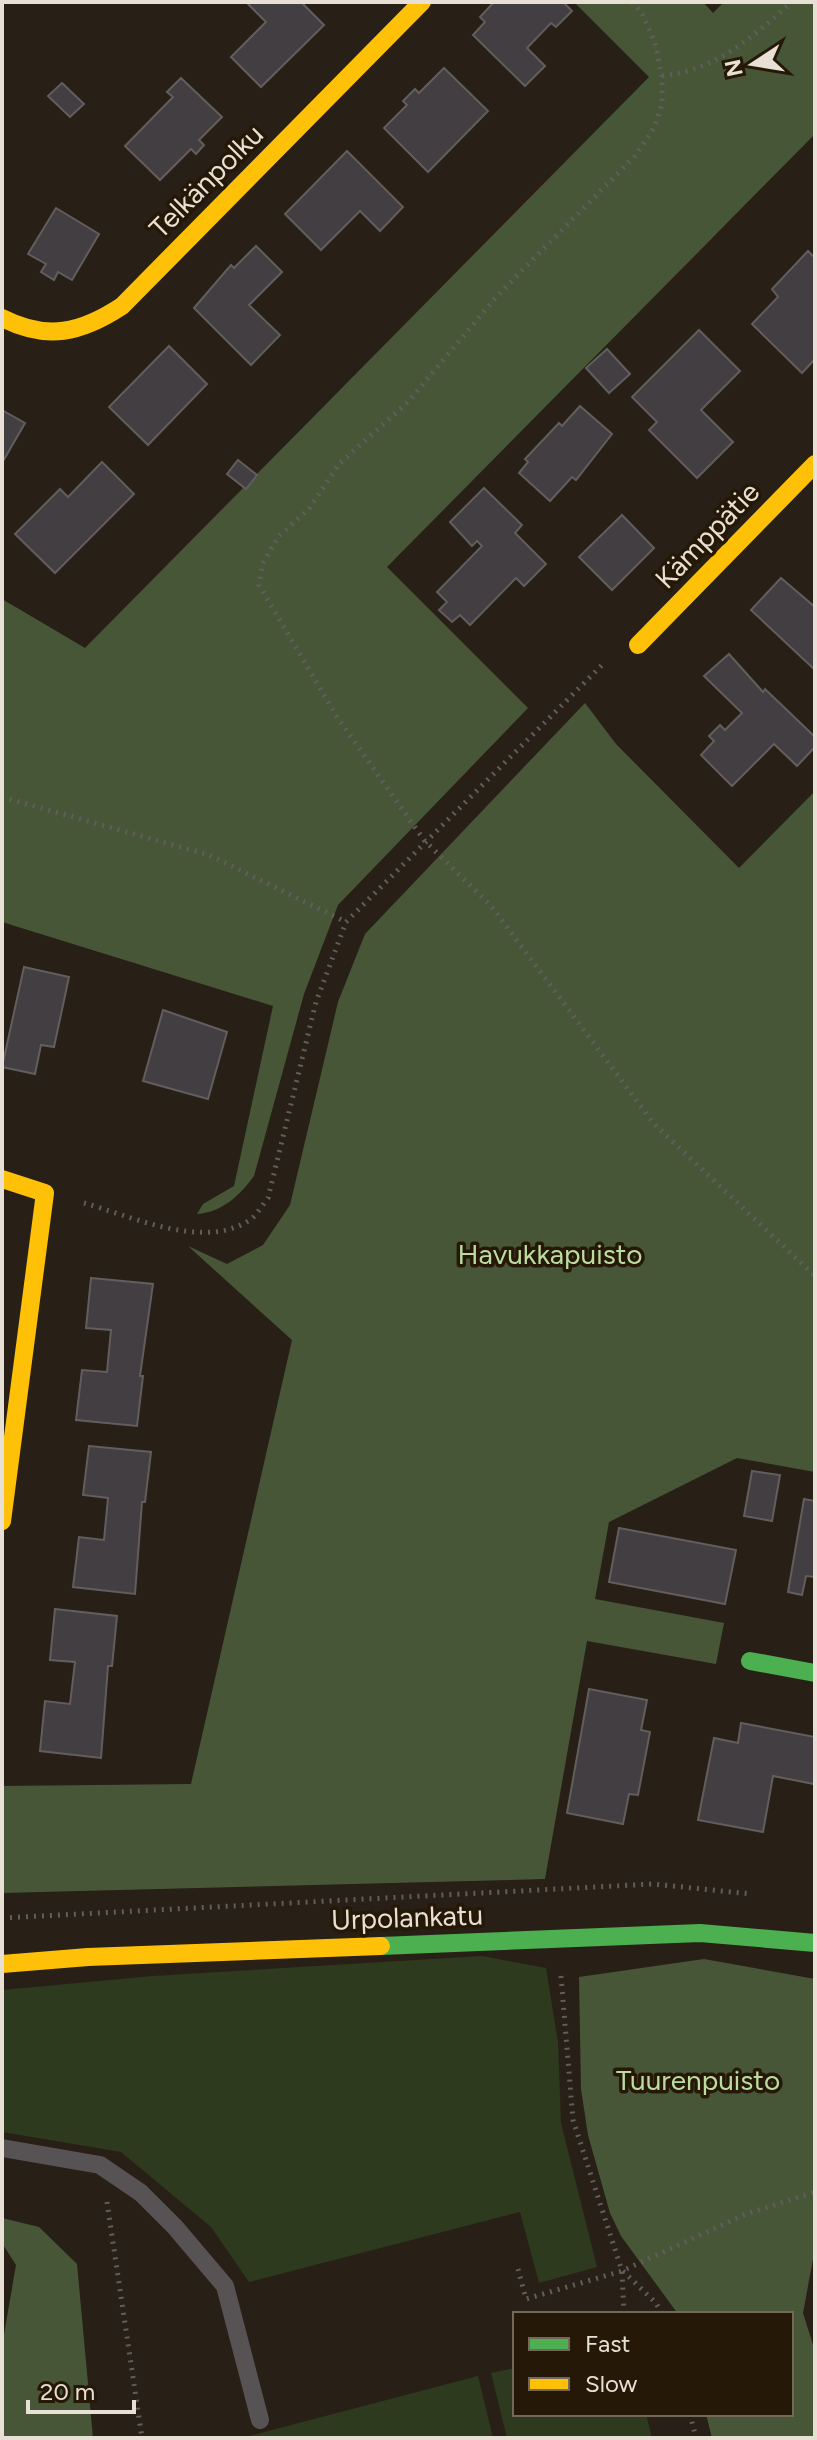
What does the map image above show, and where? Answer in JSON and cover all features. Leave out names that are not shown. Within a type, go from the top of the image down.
[{"type":"street","name":"Telkänpolku","points":[[2,318],[19,328],[54,335],[90,328],[122,306],[422,2]]},
{"type":"street","name":"Kämppätie","points":[[638,645],[815,464]]},
{"type":"street","points":[[2,1179],[45,1193],[2,1521]]},
{"type":"street","points":[[750,1661],[815,1673]]},
{"type":"street","name":"Urpolankatu","points":[[2,1964],[88,1957],[700,1933],[815,1943]]},
{"type":"lane","points":[[2,2148],[100,2165],[141,2193],[225,2286],[260,2420]]},
{"type":"path","points":[[632,2],[642,13],[655,43],[662,76],[662,104],[654,128],[635,156],[497,296],[408,402],[339,464],[309,509],[278,537],[263,563],[259,585],[272,612],[337,717],[424,840],[492,907],[654,1124],[815,1276]]},
{"type":"path","points":[[662,76],[690,73],[734,52],[792,2]]},
{"type":"path","points":[[45,1193],[175,1228],[217,1233],[249,1221],[268,1198],[316,1002],[346,922],[424,840],[619,647],[638,645]]},
{"type":"path","points":[[2,797],[209,855],[346,922]]},
{"type":"path","points":[[2,1918],[653,1884],[765,1896]]},
{"type":"path","points":[[556,1888],[573,2120],[622,2271],[624,2312]]},
{"type":"path","points":[[100,2165],[142,2438]]},
{"type":"path","points":[[518,2269],[526,2299],[622,2271],[746,2214],[815,2192]]},
{"type":"path","points":[[622,2271],[656,2303],[661,2312]]},
{"type":"path","points":[[690,2416],[696,2438]]},
{"type":"green space","points":[[574,2],[703,2],[713,13],[724,2],[815,2],[815,134],[387,567],[528,708],[338,905],[304,994],[254,1176],[230,1201],[215,1210],[197,1214],[203,1204],[234,1186],[273,1006],[2,922],[2,599],[85,648],[649,77]]},
{"type":"green space","name":"Havukkapuisto","points":[[585,703],[616,744],[739,868],[815,791],[815,1472],[737,1458],[609,1522],[595,1599],[724,1623],[716,1664],[587,1641],[545,1879],[2,1893],[2,1786],[191,1784],[292,1340],[188,1246],[227,1264],[263,1245],[290,1205],[338,1002],[365,934]]},
{"type":"green space","points":[[482,1956],[546,1968],[558,2042],[561,2123],[597,2267],[539,2283],[520,2212],[249,2282],[211,2227],[121,2152],[2,2132],[2,1990],[153,1976]]},
{"type":"green space","name":"Tuurenpuisto","points":[[704,1959],[815,1979],[815,2248],[803,2313],[815,2351],[815,2438],[712,2438],[706,2416],[793,2416],[793,2312],[677,2312],[621,2236],[610,2213],[588,2135],[581,2089],[579,1977]]},
{"type":"green space","points":[[2,2218],[39,2227],[77,2264],[93,2438],[2,2438],[2,2346],[16,2265],[2,2243]]},
{"type":"green space","points":[[513,2368],[513,2416],[646,2416],[652,2438],[507,2438],[491,2373]]},
{"type":"green space","points":[[478,2376],[493,2438],[249,2436]]},
{"type":"building","points":[[246,2],[301,2],[324,25],[261,87],[231,57],[266,22]]},
{"type":"building","points":[[494,2],[563,2],[572,11],[556,27],[551,23],[527,48],[545,66],[525,86],[473,35],[485,22],[480,17]]},
{"type":"building","points":[[444,68],[488,111],[428,172],[384,128],[407,105],[403,101],[415,89],[419,93]]},
{"type":"building","points":[[181,78],[222,117],[199,140],[204,145],[196,154],[191,149],[160,180],[125,146],[173,97],[167,92]]},
{"type":"building","points":[[62,83],[84,104],[70,117],[48,96]]},
{"type":"building","points":[[347,151],[403,207],[380,231],[360,211],[321,250],[285,214]]},
{"type":"building","points":[[56,208],[99,234],[72,280],[58,272],[54,280],[41,272],[46,264],[28,254]]},
{"type":"building","points":[[256,246],[282,272],[249,305],[280,335],[251,365],[194,308],[231,265],[234,268]]},
{"type":"building","points":[[808,251],[815,258],[815,359],[802,373],[752,324],[778,297],[772,289]]},
{"type":"building","points":[[699,330],[740,371],[701,410],[733,442],[697,478],[649,430],[657,422],[632,397]]},
{"type":"building","points":[[169,346],[207,384],[148,445],[109,407]]},
{"type":"building","points":[[607,349],[630,374],[609,393],[586,368]]},
{"type":"building","points":[[580,406],[612,434],[576,480],[572,477],[550,501],[519,473],[528,462],[525,459]]},
{"type":"building","points":[[2,410],[25,423],[2,463]]},
{"type":"building","points":[[238,460],[257,475],[246,489],[227,474]]},
{"type":"building","points":[[102,462],[134,494],[55,573],[15,534],[60,489],[68,497]]},
{"type":"building","points":[[484,488],[522,525],[515,533],[546,564],[524,586],[516,578],[470,625],[460,615],[452,622],[439,610],[447,602],[437,592],[482,546],[477,541],[472,546],[450,522]]},
{"type":"building","points":[[622,515],[654,548],[612,590],[579,557]]},
{"type":"building","points":[[781,578],[815,607],[815,670],[751,610]]},
{"type":"building","points":[[729,654],[763,692],[765,689],[815,737],[815,747],[797,766],[774,744],[732,786],[701,755],[714,741],[709,736],[720,725],[725,730],[742,713],[704,676]]},
{"type":"building","points":[[24,967],[69,977],[54,1047],[41,1045],[35,1074],[2,1067]]},
{"type":"building","points":[[163,1010],[227,1032],[208,1099],[143,1081]]},
{"type":"building","points":[[91,1278],[153,1284],[140,1376],[143,1376],[137,1426],[76,1420],[82,1370],[107,1372],[111,1330],[86,1328]]},
{"type":"building","points":[[89,1446],[151,1452],[145,1502],[142,1502],[135,1594],[73,1587],[79,1537],[104,1540],[108,1498],[83,1495]]},
{"type":"building","points":[[752,1471],[780,1475],[772,1521],[744,1516]]},
{"type":"building","points":[[804,1499],[815,1501],[815,1577],[806,1576],[802,1595],[788,1592]]},
{"type":"building","points":[[619,1528],[736,1550],[725,1604],[609,1582]]},
{"type":"building","points":[[55,1609],[117,1616],[112,1666],[108,1666],[101,1758],[40,1751],[45,1701],[70,1704],[75,1662],[50,1660]]},
{"type":"building","points":[[589,1689],[647,1700],[641,1730],[650,1732],[638,1795],[629,1794],[623,1824],[567,1813]]},
{"type":"building","points":[[741,1723],[815,1737],[814,1784],[773,1776],[763,1832],[698,1820],[714,1738],[738,1743]]},
{"type":"traffic: fast","points":[[750,1661],[815,1673]]},
{"type":"traffic: fast","points":[[381,1946],[700,1933],[815,1943]]},
{"type":"traffic: slow","points":[[2,318],[34,330],[64,331],[92,322],[122,306],[422,2]]},
{"type":"traffic: slow","points":[[638,645],[815,464]]},
{"type":"traffic: slow","points":[[2,1179],[45,1193],[2,1521]]},
{"type":"traffic: slow","points":[[2,1964],[88,1957],[381,1946]]}]
